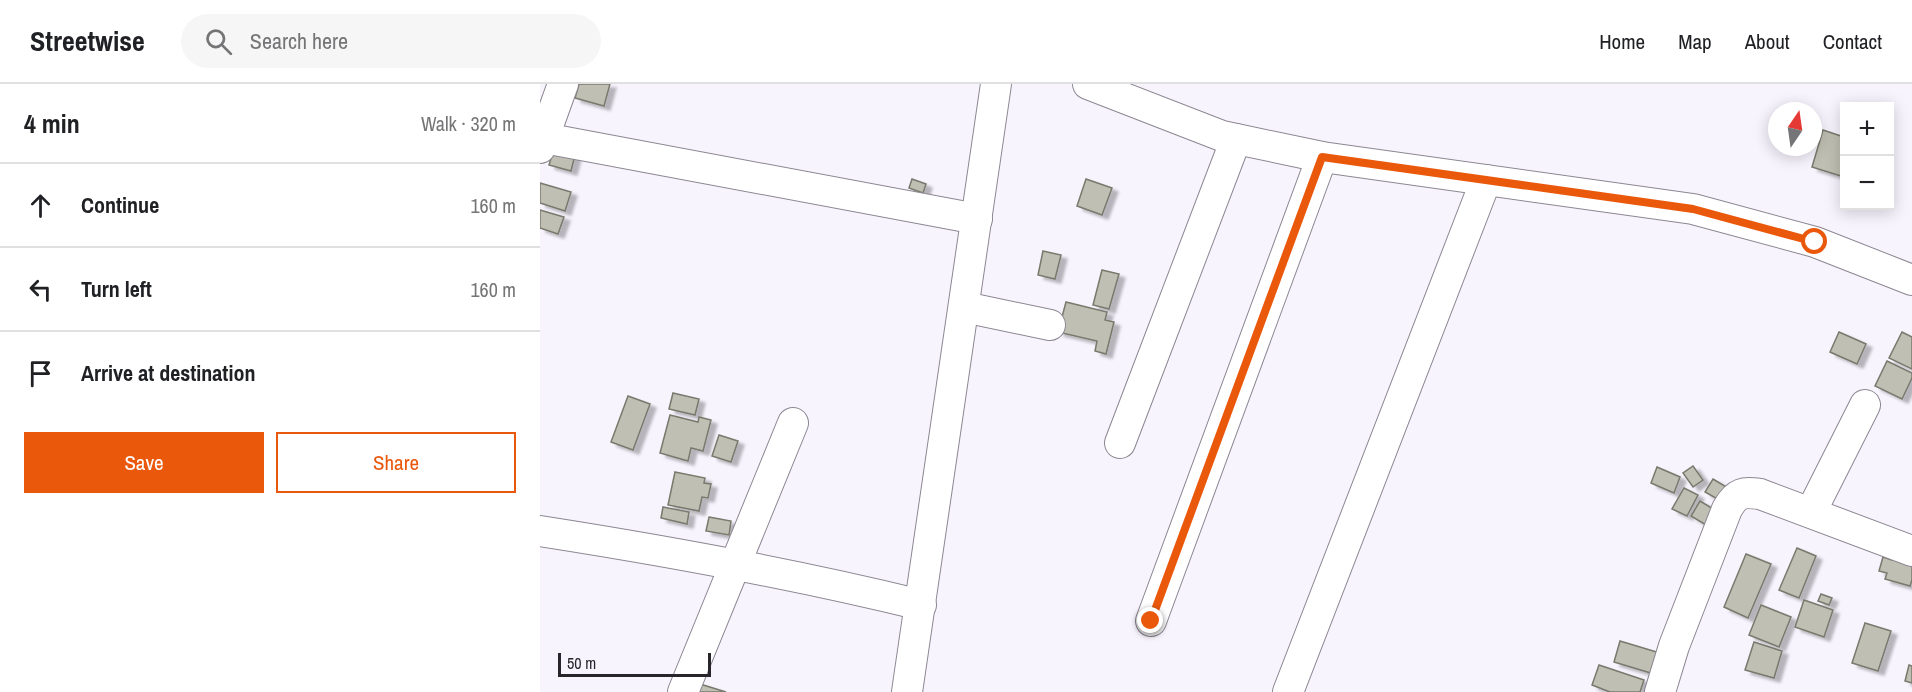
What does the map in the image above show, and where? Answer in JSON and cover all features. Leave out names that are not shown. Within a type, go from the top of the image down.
[{"type":"street","points":[[563,84],[542,143],[976,219]]},
{"type":"street","points":[[907,692],[996,84]]},
{"type":"street","points":[[1088,84],[1222,136],[1322,157],[1693,209],[1815,242],[1912,280]]},
{"type":"street","points":[[1120,443],[1236,139]]},
{"type":"street","points":[[1151,621],[1322,157]]},
{"type":"street","points":[[1288,692],[1486,180]]},
{"type":"street","points":[[964,307],[1050,325]]},
{"type":"street","points":[[1811,512],[1865,405]]},
{"type":"street","points":[[683,692],[794,423]]},
{"type":"street","points":[[1660,692],[1674,646],[1727,509],[1733,499],[1744,492],[1761,494],[1912,551]]},
{"type":"street","points":[[540,531],[845,586],[921,605]]},
{"type":"building","points":[[579,84],[610,84],[604,106],[575,98]]},
{"type":"building","points":[[1823,130],[1840,136],[1840,176],[1812,167],[1815,156],[1822,156]]},
{"type":"building","points":[[555,145],[576,151],[571,171],[549,165]]},
{"type":"building","points":[[912,179],[926,184],[923,193],[909,188]]},
{"type":"building","points":[[1086,179],[1112,188],[1102,215],[1077,206]]},
{"type":"building","points":[[540,183],[571,192],[565,211],[540,203]]},
{"type":"building","points":[[540,210],[564,217],[558,234],[540,228]]},
{"type":"building","points":[[1043,251],[1061,255],[1055,279],[1038,275]]},
{"type":"building","points":[[1102,270],[1119,274],[1109,309],[1093,305]]},
{"type":"building","points":[[1066,302],[1107,312],[1105,320],[1114,322],[1106,354],[1095,351],[1097,341],[1058,332]]},
{"type":"building","points":[[1839,332],[1866,344],[1857,364],[1830,352]]},
{"type":"building","points":[[1902,332],[1912,337],[1912,369],[1889,358]]},
{"type":"building","points":[[1887,361],[1912,373],[1902,399],[1875,386]]},
{"type":"building","points":[[673,393],[699,399],[695,415],[669,409]]},
{"type":"building","points":[[628,396],[650,404],[633,450],[611,442]]},
{"type":"building","points":[[670,415],[698,422],[699,417],[711,420],[703,451],[691,448],[688,461],[660,453]]},
{"type":"building","points":[[719,435],[738,441],[731,462],[712,456]]},
{"type":"building","points":[[1693,466],[1703,480],[1693,487],[1683,473]]},
{"type":"building","points":[[1657,467],[1680,477],[1674,493],[1651,483]]},
{"type":"building","points":[[675,472],[705,478],[704,483],[711,484],[708,498],[702,497],[699,511],[668,505]]},
{"type":"building","points":[[1713,479],[1728,488],[1721,501],[1705,492]]},
{"type":"building","points":[[1684,488],[1698,495],[1687,516],[1672,509]]},
{"type":"building","points":[[1700,501],[1715,510],[1706,525],[1691,516]]},
{"type":"building","points":[[663,507],[689,512],[687,524],[661,518]]},
{"type":"building","points":[[709,517],[731,521],[729,535],[706,531]]},
{"type":"building","points":[[1797,548],[1816,556],[1799,598],[1779,590]]},
{"type":"building","points":[[1894,552],[1912,558],[1910,586],[1885,579],[1887,573],[1879,571],[1883,557],[1892,560]]},
{"type":"building","points":[[1746,554],[1771,564],[1748,618],[1724,607]]},
{"type":"building","points":[[1821,594],[1832,598],[1829,605],[1818,601]]},
{"type":"building","points":[[1804,600],[1833,610],[1824,637],[1795,627]]},
{"type":"building","points":[[1761,605],[1791,617],[1779,647],[1749,635]]},
{"type":"building","points":[[1865,623],[1891,631],[1878,671],[1852,663]]},
{"type":"building","points":[[1620,641],[1660,653],[1654,674],[1614,662]]},
{"type":"building","points":[[1754,642],[1782,651],[1774,678],[1745,670]]},
{"type":"building","points":[[1599,665],[1644,680],[1640,692],[1610,692],[1592,685]]},
{"type":"building","points":[[1909,665],[1912,666],[1912,683],[1905,681]]},
{"type":"building","points":[[700,684],[726,692],[698,692]]},
{"type":"route","points":[[1151,621],[1322,157],[1693,209],[1815,242]]}]
